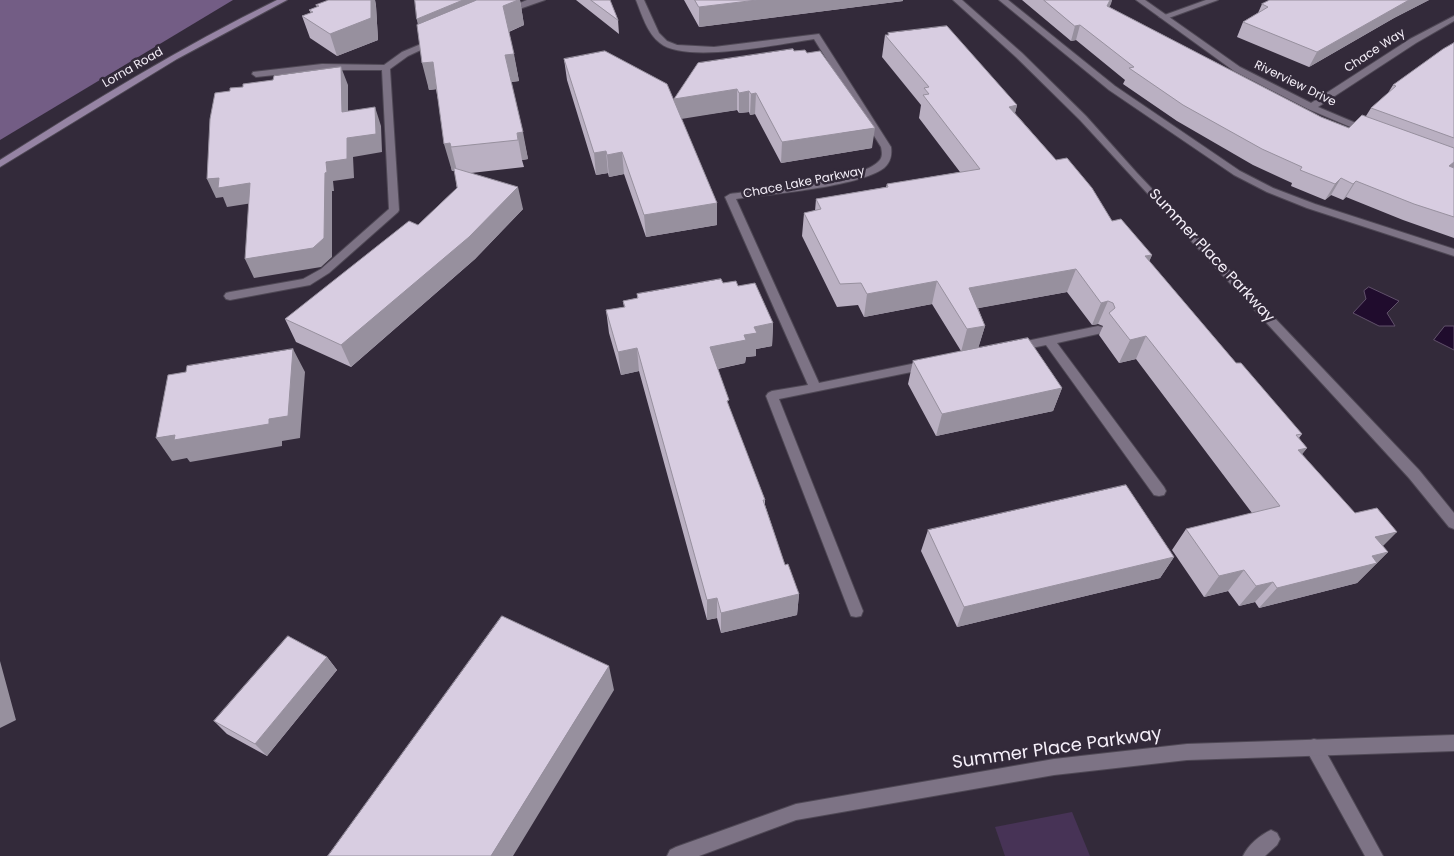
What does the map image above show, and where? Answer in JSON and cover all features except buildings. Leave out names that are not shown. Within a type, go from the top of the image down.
[{"type":"street","name":"Lorna Road","points":[[0,164],[191,48],[282,0]]},
{"type":"street","points":[[496,15],[530,2],[541,0]]},
{"type":"street","name":"Chace Lake Parkway","points":[[640,0],[653,31],[666,44],[679,49],[724,48],[816,36],[886,147],[887,157],[880,166],[867,173],[730,197],[815,388]]},
{"type":"street","name":"Summer Place Parkway","points":[[957,0],[1019,54],[1083,118],[1134,175],[1408,467],[1454,523]]},
{"type":"street","points":[[1003,0],[1112,88],[1237,173],[1270,190],[1311,206],[1454,253]]},
{"type":"street","name":"Riverview Drive","points":[[1140,0],[1237,69],[1311,108],[1376,134]]},
{"type":"street","points":[[1164,17],[1214,0]]},
{"type":"street","name":"Chace Way","points":[[1311,108],[1413,41],[1454,18]]},
{"type":"street","points":[[256,74],[322,67],[386,68],[405,54],[441,38]]},
{"type":"street","points":[[230,296],[306,282],[325,270],[394,210],[386,68]]},
{"type":"street","points":[[1010,348],[1098,330]]},
{"type":"street","points":[[1049,340],[1159,491]]},
{"type":"street","points":[[856,610],[772,396],[932,364]]},
{"type":"street","name":"Summer Place Parkway","points":[[676,856],[796,812],[879,796],[1054,767],[1187,752],[1454,743]]},
{"type":"street","points":[[1314,747],[1374,856]]},
{"type":"street","points":[[1252,856],[1271,838]]},
{"type":"shaded area","points":[[0,0],[233,0],[0,140]]},
{"type":"shaded area","points":[[1369,287],[1399,301],[1387,313],[1395,326],[1379,326],[1353,313],[1366,299],[1364,291]]},
{"type":"shaded area","points":[[1445,326],[1454,326],[1454,350],[1434,340]]},
{"type":"shaded area","points":[[1072,812],[1090,856],[1005,856],[995,827]]}]
